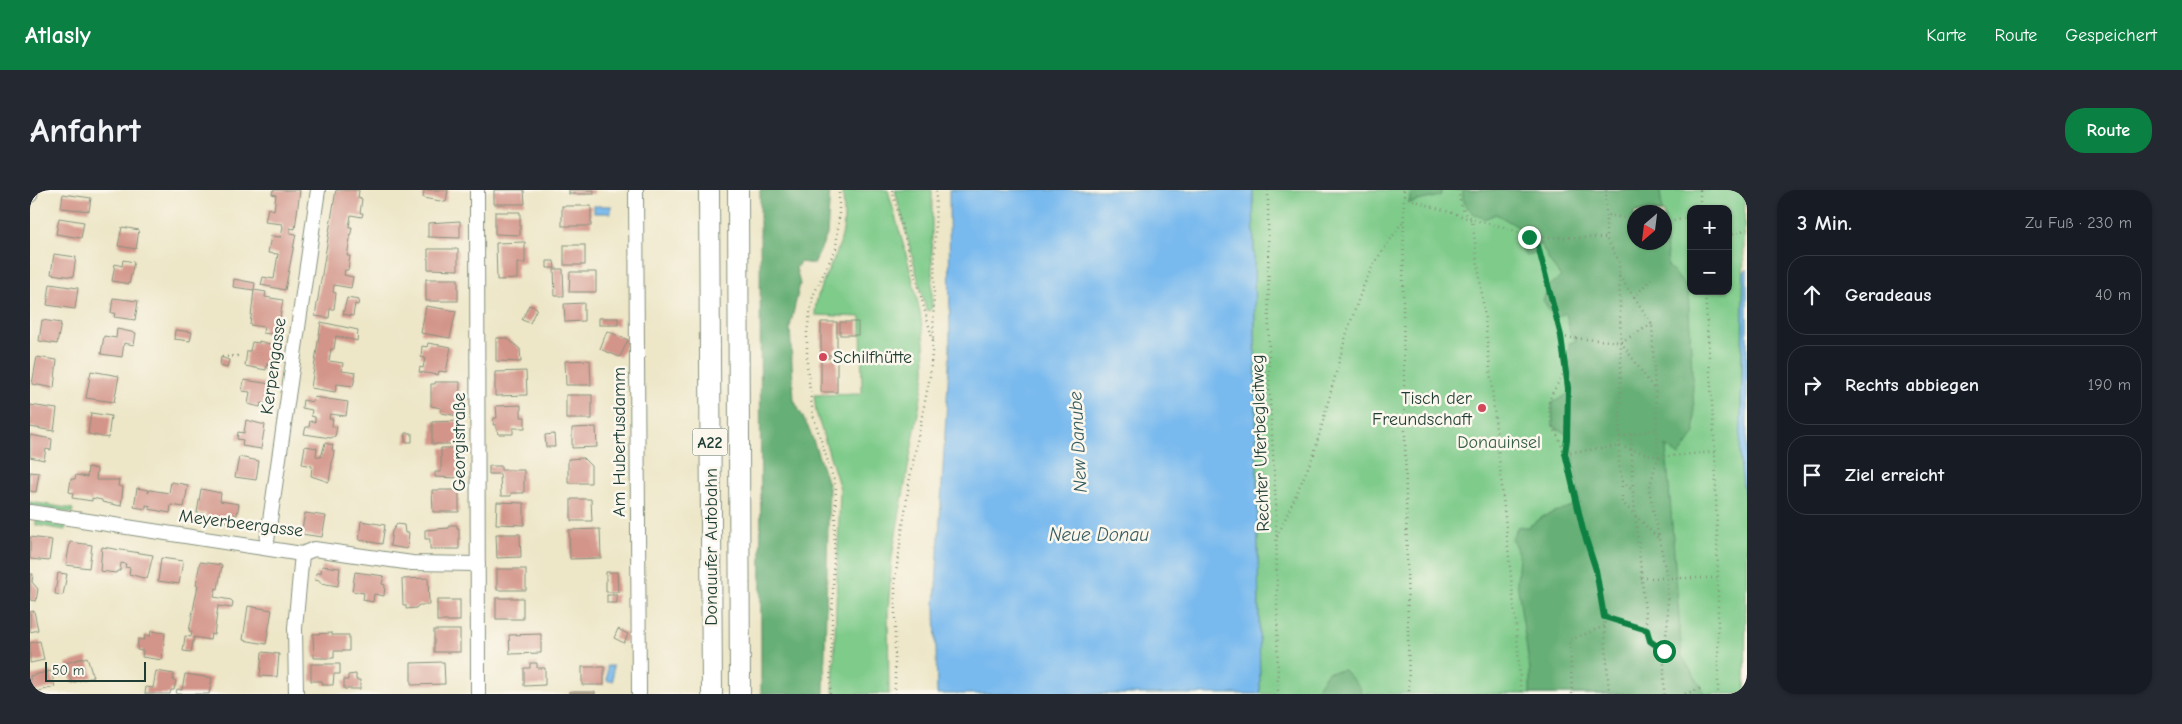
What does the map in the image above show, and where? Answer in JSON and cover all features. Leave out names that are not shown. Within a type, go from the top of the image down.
[{"type":"highway","name":"Donauufer Autobahn","points":[[708,190],[712,694]]},
{"type":"highway","name":"Donauufer Autobahn","points":[[738,190],[740,694]]},
{"type":"street","points":[[30,195],[31,190]]},
{"type":"street","name":"Kerpengasse","points":[[266,548],[318,190]]},
{"type":"street","name":"Georgistraße","points":[[476,190],[478,694]]},
{"type":"street","name":"Am Hubertusdamm","points":[[636,190],[639,694]]},
{"type":"street","name":"Meyerbeergasse","points":[[30,512],[302,554],[314,549],[412,563],[478,564]]},
{"type":"street","points":[[296,694],[295,628],[302,554]]},
{"type":"path","points":[[830,694],[836,487],[813,415],[807,366],[807,331],[813,296],[836,248],[840,217],[839,190]]},
{"type":"path","points":[[892,190],[932,341]]},
{"type":"path","points":[[895,694],[896,579],[910,478],[930,376],[936,190]]},
{"type":"path","name":"Rechter Uferbegleitweg","points":[[1268,190],[1269,391],[1277,538],[1278,694]]},
{"type":"path","points":[[1404,190],[1409,694]]},
{"type":"path","points":[[1459,190],[1463,210],[1472,220],[1484,310],[1517,636],[1521,694]]},
{"type":"path","points":[[1606,190],[1608,215],[1606,238],[1619,261],[1621,342],[1619,446],[1622,502],[1659,540]]},
{"type":"path","points":[[1700,190],[1700,205]]},
{"type":"path","points":[[1746,190],[1747,203]]},
{"type":"path","points":[[1404,196],[1418,203],[1452,212],[1472,220],[1502,226],[1529,237],[1606,238]]},
{"type":"path","points":[[1608,215],[1627,219]]},
{"type":"path","points":[[1672,221],[1687,218]]},
{"type":"path","points":[[1277,538],[1314,454],[1347,332],[1363,287],[1374,265],[1404,220]]},
{"type":"path","points":[[1732,235],[1747,229]]},
{"type":"path","points":[[1529,237],[1538,246],[1561,336],[1568,388],[1565,453]]},
{"type":"path","points":[[1618,275],[1652,324],[1658,457],[1649,489],[1667,578],[1668,620],[1664,651],[1664,694]]},
{"type":"path","points":[[1634,297],[1651,279]]},
{"type":"path","points":[[1705,295],[1714,452],[1718,578],[1718,694]]},
{"type":"path","points":[[1561,336],[1621,342],[1652,324]]},
{"type":"path","points":[[1621,342],[1655,390]]},
{"type":"path","points":[[222,357],[239,356]]},
{"type":"path","points":[[1565,366],[1563,376],[1549,404],[1553,426],[1562,442],[1583,530],[1596,570],[1605,626],[1609,694]]},
{"type":"path","points":[[274,368],[266,367],[291,371]]},
{"type":"path","points":[[1620,437],[1657,428]]},
{"type":"path","points":[[1631,434],[1634,513],[1647,630],[1650,641],[1664,651]]},
{"type":"path","points":[[1565,453],[1619,446],[1658,457],[1714,452]]},
{"type":"path","points":[[1622,480],[1633,491]]},
{"type":"path","points":[[1641,578],[1718,578]]},
{"type":"path","points":[[1604,617],[1647,630]]},
{"type":"path","points":[[1572,694],[1570,640],[1605,626]]},
{"type":"path","points":[[1685,694],[1702,688]]},
{"type":"green space","points":[[760,190],[830,190],[827,235],[814,264],[800,262],[796,268],[800,284],[790,327],[794,400],[810,431],[829,487],[824,694],[761,694]]},
{"type":"green space","points":[[843,190],[888,190],[913,282],[925,351],[925,375],[892,556],[888,612],[889,694],[833,694],[840,489],[816,412],[814,395],[862,394],[861,317],[815,315],[819,293],[841,241],[844,220]]},
{"type":"green space","points":[[895,190],[932,190],[932,308],[929,311],[926,310]]},
{"type":"green space","name":"Donauinsel","points":[[1253,190],[1745,190],[1740,462],[1747,514],[1745,694],[1260,694]]},
{"type":"green space","points":[[1411,190],[1442,190],[1440,196],[1409,203]]},
{"type":"green space","points":[[1463,190],[1660,190],[1661,205],[1627,205],[1627,250],[1667,250],[1668,266],[1687,288],[1688,295],[1695,433],[1679,456],[1666,446],[1682,657],[1706,694],[1530,694],[1530,671],[1517,582],[1519,556],[1512,538],[1518,527],[1528,527],[1544,516],[1580,503],[1570,430],[1566,434],[1553,426],[1552,403],[1572,392],[1569,343],[1576,341],[1570,332],[1566,313],[1554,318],[1543,300],[1549,286],[1561,277],[1540,243],[1532,255],[1526,256],[1520,245],[1527,232],[1496,214],[1484,219],[1475,214],[1465,204]]},
{"type":"green space","points":[[30,502],[73,509],[72,513],[30,506]]},
{"type":"green space","points":[[36,520],[66,525],[65,530],[36,525]]},
{"type":"green space","points":[[1344,670],[1360,687],[1362,694],[1314,694],[1328,672]]},
{"type":"water","name":"Neue Donau","points":[[949,190],[1253,190],[1260,694],[937,694],[935,604],[950,348]]},
{"type":"water","points":[[594,206],[611,206],[611,213],[594,213]]},
{"type":"water","points":[[1747,269],[1747,514],[1740,462],[1744,272]]},
{"type":"water","points":[[607,666],[613,666],[613,681],[607,681]]},
{"type":"building","points":[[273,190],[300,190],[295,229],[290,228],[290,233],[296,234],[285,290],[261,285],[263,277],[274,279],[278,254],[268,253],[271,236],[281,237],[283,227],[282,224],[265,222],[268,208],[274,210],[276,195],[272,194]]},
{"type":"building","points":[[336,190],[359,190],[358,198],[362,199],[360,213],[363,213],[362,217],[351,215],[349,227],[352,227],[347,256],[350,256],[348,270],[345,270],[344,275],[353,277],[351,288],[334,285],[333,292],[336,293],[334,309],[330,309],[329,318],[315,316]]},
{"type":"building","points":[[424,190],[448,190],[446,202],[423,198]]},
{"type":"building","points":[[494,190],[524,190],[525,204],[494,204]]},
{"type":"building","points":[[569,190],[594,190],[594,194],[569,194]]},
{"type":"building","points":[[63,194],[91,198],[89,211],[61,208]]},
{"type":"building","points":[[562,206],[591,206],[591,226],[562,226]]},
{"type":"building","points":[[495,212],[520,212],[520,235],[495,234]]},
{"type":"building","points":[[59,218],[84,222],[81,238],[56,234]]},
{"type":"building","points":[[460,221],[460,238],[428,237],[428,223]]},
{"type":"building","points":[[122,227],[139,230],[136,249],[118,246]]},
{"type":"building","points":[[525,242],[525,263],[517,263],[517,279],[497,280],[496,243]]},
{"type":"building","points":[[564,245],[585,245],[585,265],[564,265]]},
{"type":"building","points":[[428,249],[458,249],[458,270],[428,269]]},
{"type":"building","points":[[54,254],[76,257],[73,277],[51,274]]},
{"type":"building","points":[[123,260],[134,262],[129,284],[112,281],[115,264],[122,266]]},
{"type":"building","points":[[547,261],[554,261],[555,268],[547,268]]},
{"type":"building","points":[[554,269],[563,269],[564,296],[555,296]]},
{"type":"building","points":[[570,272],[596,272],[596,292],[569,292]]},
{"type":"building","points":[[234,279],[255,283],[254,290],[233,287]]},
{"type":"building","points":[[426,279],[458,279],[458,301],[426,301]]},
{"type":"building","points":[[50,284],[78,288],[75,309],[47,305]]},
{"type":"building","points":[[254,290],[266,292],[265,297],[283,300],[277,335],[263,333],[264,327],[250,325]]},
{"type":"building","points":[[113,298],[138,301],[135,320],[114,317],[115,313],[111,313]]},
{"type":"building","points":[[347,298],[359,300],[358,305],[355,304],[353,316],[343,314]]},
{"type":"building","points":[[584,303],[584,321],[565,322],[564,304]]},
{"type":"building","points":[[529,305],[537,308],[530,323],[522,320]]},
{"type":"building","points":[[426,306],[456,311],[450,338],[421,333]]},
{"type":"building","points":[[599,318],[618,318],[618,325],[599,325]]},
{"type":"building","points":[[42,320],[61,323],[57,344],[39,341]]},
{"type":"building","points":[[321,322],[358,330],[357,341],[336,336],[334,349],[331,349],[329,361],[343,363],[342,371],[356,373],[353,386],[337,384],[335,392],[311,388]]},
{"type":"building","points":[[821,322],[837,322],[837,349],[834,349],[834,355],[821,355]]},
{"type":"building","points":[[840,322],[858,322],[858,335],[840,335]]},
{"type":"building","points":[[117,329],[136,333],[134,345],[124,343],[122,357],[101,354],[104,336],[116,338]]},
{"type":"building","points":[[175,330],[192,332],[190,341],[174,339]]},
{"type":"building","points":[[607,331],[628,340],[620,357],[600,349]]},
{"type":"building","points":[[496,338],[507,338],[520,349],[521,362],[496,361]]},
{"type":"building","points":[[259,341],[277,346],[273,364],[267,363],[266,370],[245,366],[247,351],[250,351],[252,342],[259,343]]},
{"type":"building","points":[[428,343],[451,347],[446,372],[439,371],[438,375],[419,372],[420,367],[423,368],[425,358],[421,357],[422,346],[427,347]]},
{"type":"building","points":[[37,357],[57,360],[54,388],[32,384]]},
{"type":"building","points":[[221,357],[229,360],[227,368],[220,366]]},
{"type":"building","points":[[821,358],[837,358],[837,392],[821,392]]},
{"type":"building","points":[[590,360],[591,385],[566,385],[565,361]]},
{"type":"building","points":[[91,371],[119,376],[114,402],[86,398]]},
{"type":"building","points":[[526,371],[527,395],[495,396],[495,372]]},
{"type":"building","points":[[244,380],[271,384],[268,404],[261,403],[260,407],[248,404],[250,392],[242,391]]},
{"type":"building","points":[[435,382],[460,382],[459,416],[441,413],[441,408],[431,406],[431,384],[435,384]]},
{"type":"building","points":[[566,395],[592,395],[592,419],[566,419]]},
{"type":"building","points":[[314,397],[348,402],[346,416],[330,414],[329,419],[333,419],[332,426],[337,427],[335,436],[331,438],[304,434],[306,427],[309,427],[310,421],[315,422],[315,417],[311,416],[312,410],[302,408],[303,400],[313,402]]},
{"type":"building","points":[[30,405],[57,409],[54,431],[30,427]]},
{"type":"building","points":[[521,405],[521,417],[525,417],[525,428],[513,428],[513,434],[498,434],[496,425],[493,425],[494,418],[497,418],[496,406]]},
{"type":"building","points":[[91,413],[111,416],[108,438],[88,434]]},
{"type":"building","points":[[246,420],[265,425],[261,449],[242,446],[243,440],[237,439],[238,432],[244,433]]},
{"type":"building","points":[[460,421],[460,444],[432,444],[432,422]]},
{"type":"building","points":[[596,427],[597,447],[572,448],[572,428]]},
{"type":"building","points":[[406,433],[412,433],[412,442],[405,442]]},
{"type":"building","points":[[554,434],[555,447],[546,447],[545,435]]},
{"type":"building","points":[[30,435],[52,439],[51,450],[46,449],[44,460],[30,457]]},
{"type":"building","points":[[325,443],[333,445],[332,450],[334,451],[329,482],[311,476],[312,466],[302,464],[305,446],[317,448],[316,456],[321,457]]},
{"type":"building","points":[[441,448],[457,448],[457,454],[459,454],[459,478],[435,477],[435,472],[441,472]]},
{"type":"building","points":[[239,457],[259,461],[256,480],[235,477]]},
{"type":"building","points":[[583,458],[591,466],[591,483],[568,483],[568,459]]},
{"type":"building","points":[[489,466],[501,466],[501,470],[524,470],[524,493],[511,493],[511,496],[501,496],[500,474],[489,474]]},
{"type":"building","points":[[88,467],[97,469],[96,480],[119,480],[118,486],[123,487],[121,506],[92,498],[92,501],[72,498],[73,493],[69,492],[71,479],[75,479],[76,475],[87,477]]},
{"type":"building","points":[[30,472],[39,473],[36,492],[30,491]]},
{"type":"building","points":[[171,482],[188,485],[184,507],[171,505],[170,513],[149,509],[150,506],[146,505],[146,509],[134,507],[137,488],[149,490],[148,493],[150,490],[169,493]]},
{"type":"building","points":[[201,489],[221,493],[220,501],[239,504],[233,523],[206,518],[206,514],[197,513]]},
{"type":"building","points":[[432,490],[459,490],[459,512],[433,512]]},
{"type":"building","points":[[571,499],[591,499],[592,521],[571,521]]},
{"type":"building","points":[[497,502],[524,503],[524,525],[496,524]]},
{"type":"building","points":[[305,513],[326,516],[322,537],[301,534]]},
{"type":"building","points":[[361,521],[385,525],[382,544],[359,540]]},
{"type":"building","points":[[397,524],[404,525],[405,533],[409,533],[407,549],[390,546],[392,531]]},
{"type":"building","points":[[449,525],[457,525],[457,528],[459,528],[459,549],[430,549],[430,539],[425,539],[425,530],[449,528]]},
{"type":"building","points":[[600,529],[601,558],[570,559],[569,530]]},
{"type":"building","points":[[496,534],[520,534],[521,557],[497,558]]},
{"type":"building","points":[[30,537],[52,540],[49,561],[30,559]]},
{"type":"building","points":[[70,542],[92,545],[89,568],[66,565]]},
{"type":"building","points":[[102,547],[153,555],[147,579],[129,574],[130,568],[125,567],[126,564],[121,563],[120,571],[116,573],[100,571]]},
{"type":"building","points":[[161,558],[183,561],[179,584],[158,581]]},
{"type":"building","points":[[200,562],[222,565],[218,589],[216,588],[214,597],[231,600],[233,602],[232,608],[218,606],[214,635],[211,634],[210,640],[194,637],[191,652],[183,651],[185,636],[191,637],[192,631],[189,631],[198,585],[196,585]]},
{"type":"building","points":[[322,566],[340,568],[338,586],[320,583],[320,581],[315,580],[316,573],[321,573]]},
{"type":"building","points":[[497,569],[526,569],[526,590],[497,590]]},
{"type":"building","points":[[355,572],[384,576],[382,584],[385,585],[384,596],[374,594],[373,602],[363,600],[364,593],[352,591]]},
{"type":"building","points":[[606,572],[617,572],[618,592],[606,592]]},
{"type":"building","points":[[58,573],[67,574],[63,595],[55,594]]},
{"type":"building","points":[[30,574],[33,574],[32,582],[38,589],[36,601],[30,600]]},
{"type":"building","points":[[428,578],[429,605],[419,605],[416,608],[406,609],[406,605],[403,605],[402,579]]},
{"type":"building","points":[[607,595],[617,595],[617,603],[607,603]]},
{"type":"building","points":[[496,598],[523,598],[523,619],[496,619]]},
{"type":"building","points":[[437,600],[460,600],[460,621],[437,621]]},
{"type":"building","points":[[248,606],[272,610],[266,644],[243,640]]},
{"type":"building","points":[[34,611],[38,630],[30,632],[30,612]]},
{"type":"building","points":[[618,629],[628,634],[624,643],[614,638]]},
{"type":"building","points":[[434,630],[460,630],[460,652],[434,652]]},
{"type":"building","points":[[151,631],[165,633],[162,660],[142,657],[143,651],[137,650],[138,639],[144,640],[145,635],[150,636]]},
{"type":"building","points":[[332,633],[332,635],[349,635],[349,651],[334,651],[334,658],[314,658],[313,634]]},
{"type":"building","points":[[541,634],[541,653],[510,654],[509,635]]},
{"type":"building","points":[[40,641],[44,660],[30,663],[30,643]]},
{"type":"building","points":[[262,652],[279,654],[277,677],[260,676]]},
{"type":"building","points":[[87,657],[93,677],[72,683],[66,663]]},
{"type":"building","points":[[444,662],[445,684],[411,685],[411,663]]},
{"type":"building","points":[[530,663],[537,663],[537,668],[545,668],[545,685],[524,686],[524,668],[530,668]]},
{"type":"building","points":[[311,664],[340,664],[340,674],[334,674],[333,685],[323,685],[322,681],[311,681]]},
{"type":"building","points":[[582,667],[604,667],[604,685],[582,685]]},
{"type":"building","points":[[51,671],[55,687],[31,693],[30,676]]},
{"type":"building","points":[[156,671],[174,674],[173,680],[176,681],[174,690],[171,690],[170,694],[145,694],[146,687],[153,688]]},
{"type":"building","points":[[185,674],[212,678],[209,694],[176,694],[177,689],[182,690]]},
{"type":"building","points":[[356,674],[356,680],[360,680],[360,689],[344,689],[344,680],[348,680],[348,675]]},
{"type":"building","points":[[569,692],[595,692],[595,694],[569,694]]},
{"type":"place","name":"Schilfhütte","points":[[823,357]]},
{"type":"place","name":"Tisch der Freundschaft","points":[[1482,408]]},
{"type":"route","points":[[1529,237],[1538,246],[1561,336],[1568,388],[1565,453],[1579,506],[1583,530],[1596,570],[1604,617],[1647,630],[1650,641],[1664,651]]},
{"type":"water label","name":"New Danube","points":[[1077,442]]}]
